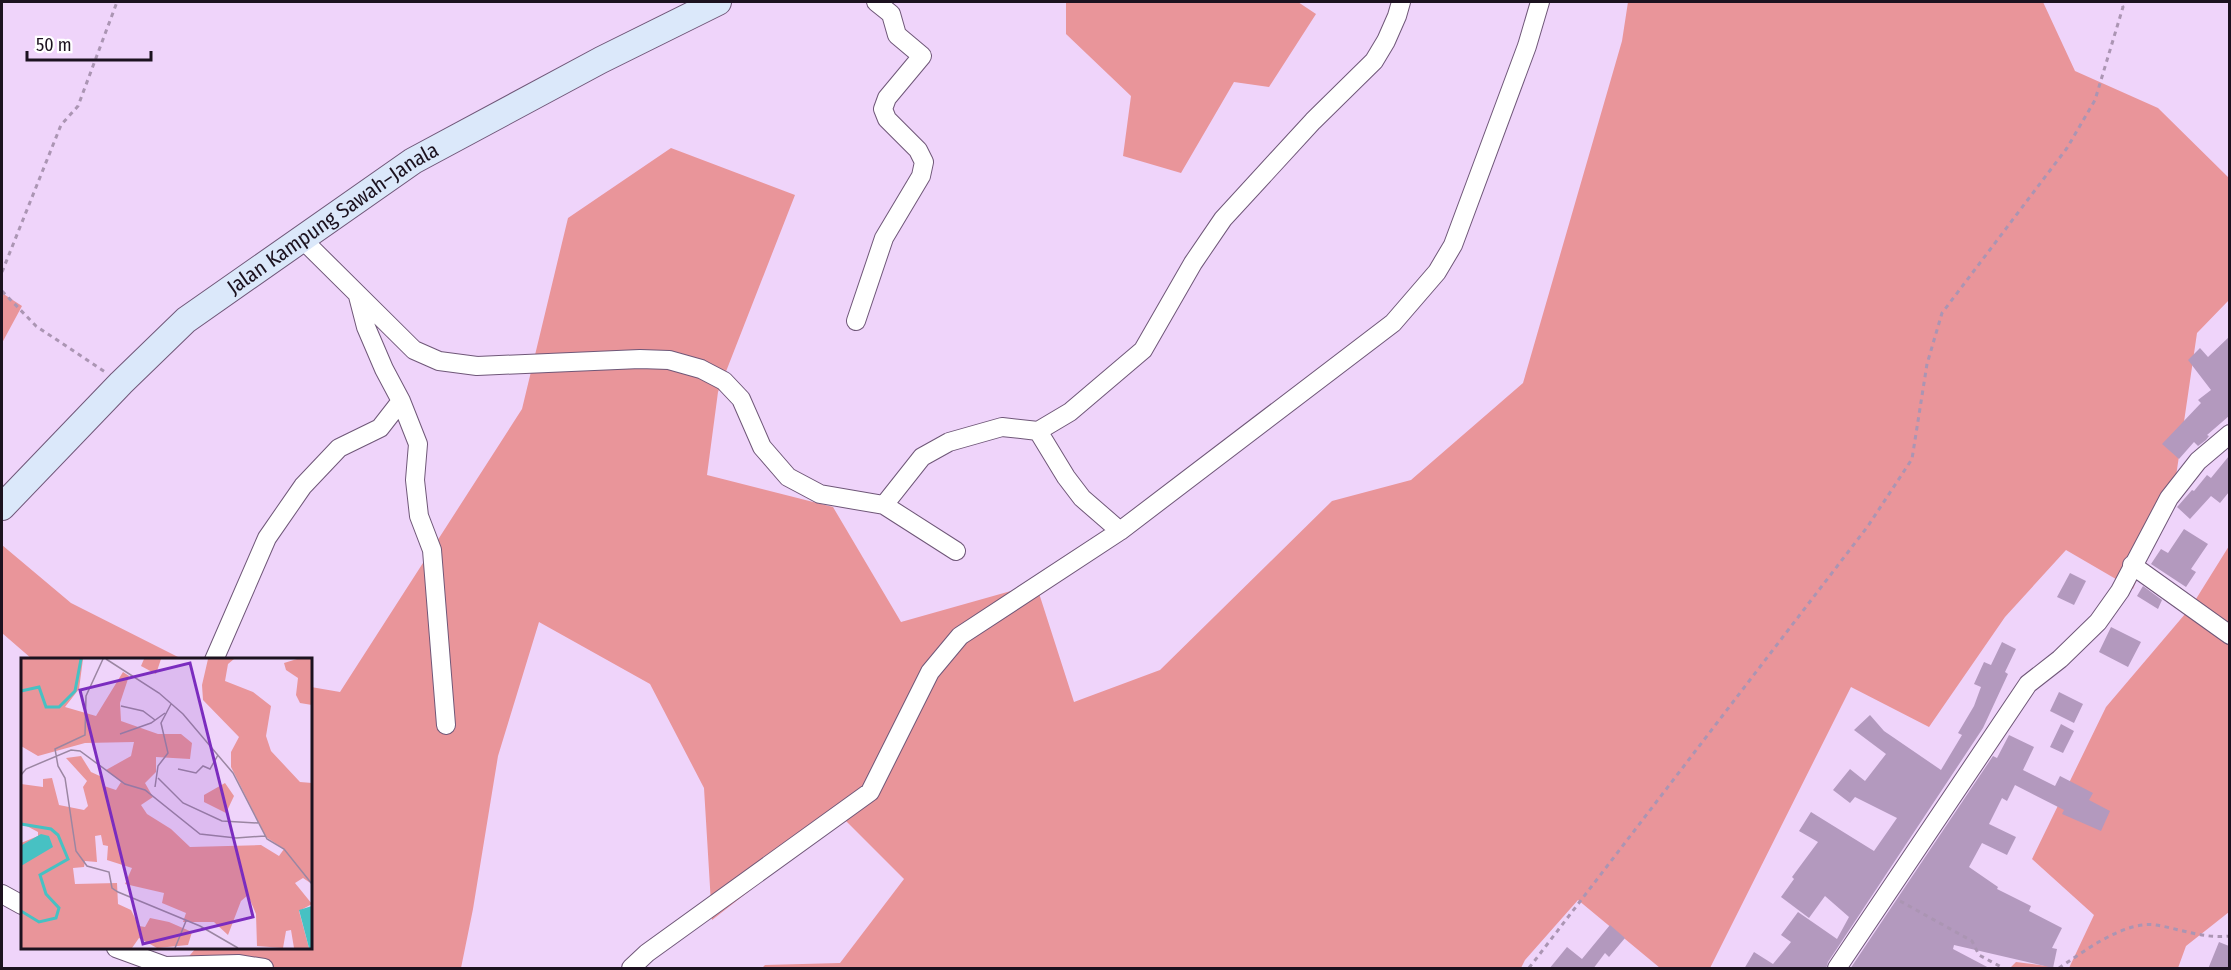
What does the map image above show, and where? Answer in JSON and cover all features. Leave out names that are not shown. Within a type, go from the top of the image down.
[{"type":"main road","name":"Jalan Kampung Sawah–Janala","points":[[2,507],[121,383],[186,320],[413,161],[601,60],[718,2]]},
{"type":"street","points":[[856,321],[884,238],[921,176],[924,162],[918,150],[887,119],[883,109],[887,98],[922,56],[897,35],[891,14],[876,2]]},
{"type":"street","points":[[885,505],[922,457],[949,442],[1002,427],[1038,431],[1070,412],[1143,350],[1193,263],[1223,219],[1313,121],[1374,61],[1397,16],[1401,2]]},
{"type":"street","points":[[631,969],[647,953],[870,792],[930,672],[960,636],[1120,531],[1393,323],[1437,272],[1453,245],[1527,46],[1540,2]]},
{"type":"street","points":[[302,239],[414,350],[438,361],[477,366],[640,358],[669,360],[701,369],[724,381],[741,399],[762,447],[788,477],[820,494],[885,505],[956,550]]},
{"type":"street","points":[[357,294],[366,327],[401,401],[418,444],[415,480],[419,516],[432,550],[446,725]]},
{"type":"street","points":[[215,658],[267,538],[303,486],[339,448],[380,428],[401,401]]},
{"type":"street","points":[[1038,431],[1066,477],[1082,498],[1120,531]]},
{"type":"street","points":[[1837,969],[2028,684],[2060,659],[2098,622],[2120,591],[2169,498],[2198,461],[2229,435]]},
{"type":"street","points":[[2132,565],[2229,635]]},
{"type":"street","points":[[2,894],[21,904]]},
{"type":"street","points":[[119,949],[165,966],[238,964],[264,969]]},
{"type":"path","points":[[2,272],[61,124],[78,106],[117,2]]},
{"type":"path","points":[[1529,969],[1868,526],[1912,459],[1928,364],[1942,313],[2067,148],[2095,100],[2122,7],[2121,2]]},
{"type":"path","points":[[2,291],[36,326],[121,383]]},
{"type":"path","points":[[1888,895],[1972,941],[1978,955],[2002,969]]},
{"type":"path","points":[[2059,969],[2088,948],[2131,927],[2152,924],[2216,938],[2229,936]]},
{"type":"shaded area","points":[[1066,2],[1298,2],[1316,14],[1269,87],[1234,82],[1181,173],[1123,156],[1131,96],[1066,34]]},
{"type":"shaded area","points":[[1628,2],[2043,2],[2075,71],[2158,108],[2229,178],[2229,300],[2197,333],[2174,490],[2133,589],[2066,550],[2005,617],[1929,727],[1851,687],[1710,968],[1660,968],[1578,900],[1525,960],[1521,968],[762,968],[765,965],[840,963],[904,879],[843,818],[712,920],[704,788],[650,684],[539,622],[498,756],[461,968],[179,968],[195,949],[312,949],[312,687],[340,692],[522,409],[568,218],[671,148],[795,195],[718,392],[707,475],[833,507],[901,622],[1036,584],[1074,702],[1160,670],[1332,501],[1411,480],[1523,383],[1622,41]]},
{"type":"shaded area","points":[[2,293],[22,306],[2,343]]},
{"type":"shaded area","points":[[2,545],[71,603],[180,658],[31,658],[2,633]]},
{"type":"shaded area","points":[[2229,546],[2229,912],[2186,946],[2178,968],[2069,968],[2094,915],[2032,859],[2106,707],[2191,607]]},
{"type":"shaded area","points":[[2016,962],[2062,968],[2010,968]]},
{"type":"building","points":[[2229,337],[2229,416],[2207,435],[2209,436],[2206,440],[2198,446],[2194,442],[2179,459],[2162,444],[2201,403],[2198,400],[2211,390],[2188,360],[2200,348],[2208,357]]},
{"type":"building","points":[[2229,456],[2229,492],[2220,503],[2211,496],[2190,519],[2177,507],[2207,475],[2211,478]]},
{"type":"building","points":[[2184,529],[2208,544],[2191,569],[2196,572],[2186,587],[2151,564],[2161,549],[2168,553]]},
{"type":"building","points":[[2070,573],[2086,581],[2074,605],[2057,597]]},
{"type":"building","points":[[2143,586],[2162,600],[2158,609],[2137,596]]},
{"type":"building","points":[[2111,627],[2141,642],[2128,667],[2099,652]]},
{"type":"building","points":[[2002,642],[2016,649],[2005,672],[2008,674],[1983,728],[1828,962],[1826,969],[1744,969],[1754,952],[1773,964],[1791,942],[1781,935],[1798,912],[1837,939],[1849,917],[1825,896],[1809,918],[1781,897],[1794,879],[1792,877],[1818,842],[1799,831],[1811,812],[1874,851],[1897,818],[1855,797],[1850,803],[1833,790],[1850,769],[1865,781],[1886,754],[1854,730],[1870,715],[1884,731],[1941,770],[1962,735],[1958,733],[1974,706],[1981,687],[1974,684],[1984,662],[1991,665]]},
{"type":"building","points":[[2059,692],[2083,704],[2074,723],[2050,711]]},
{"type":"building","points":[[2061,724],[2074,731],[2063,753],[2050,747]]},
{"type":"building","points":[[2009,735],[2034,747],[2023,770],[2055,786],[2060,776],[2093,793],[2089,800],[2110,811],[2101,831],[2062,814],[2064,810],[2015,785],[2007,801],[2002,798],[1989,824],[2016,837],[2007,855],[1982,843],[1969,867],[1998,887],[1997,889],[2031,906],[2029,911],[2062,928],[2052,948],[2057,949],[2053,968],[1954,945],[1953,949],[1991,969],[1850,969],[1993,756],[1997,758]]},
{"type":"building","points":[[1610,925],[1625,938],[1609,957],[1605,953],[1593,969],[1549,969],[1567,947],[1582,959]]},
{"type":"building","points":[[2219,942],[2229,946],[2229,969],[2208,969]]}]
